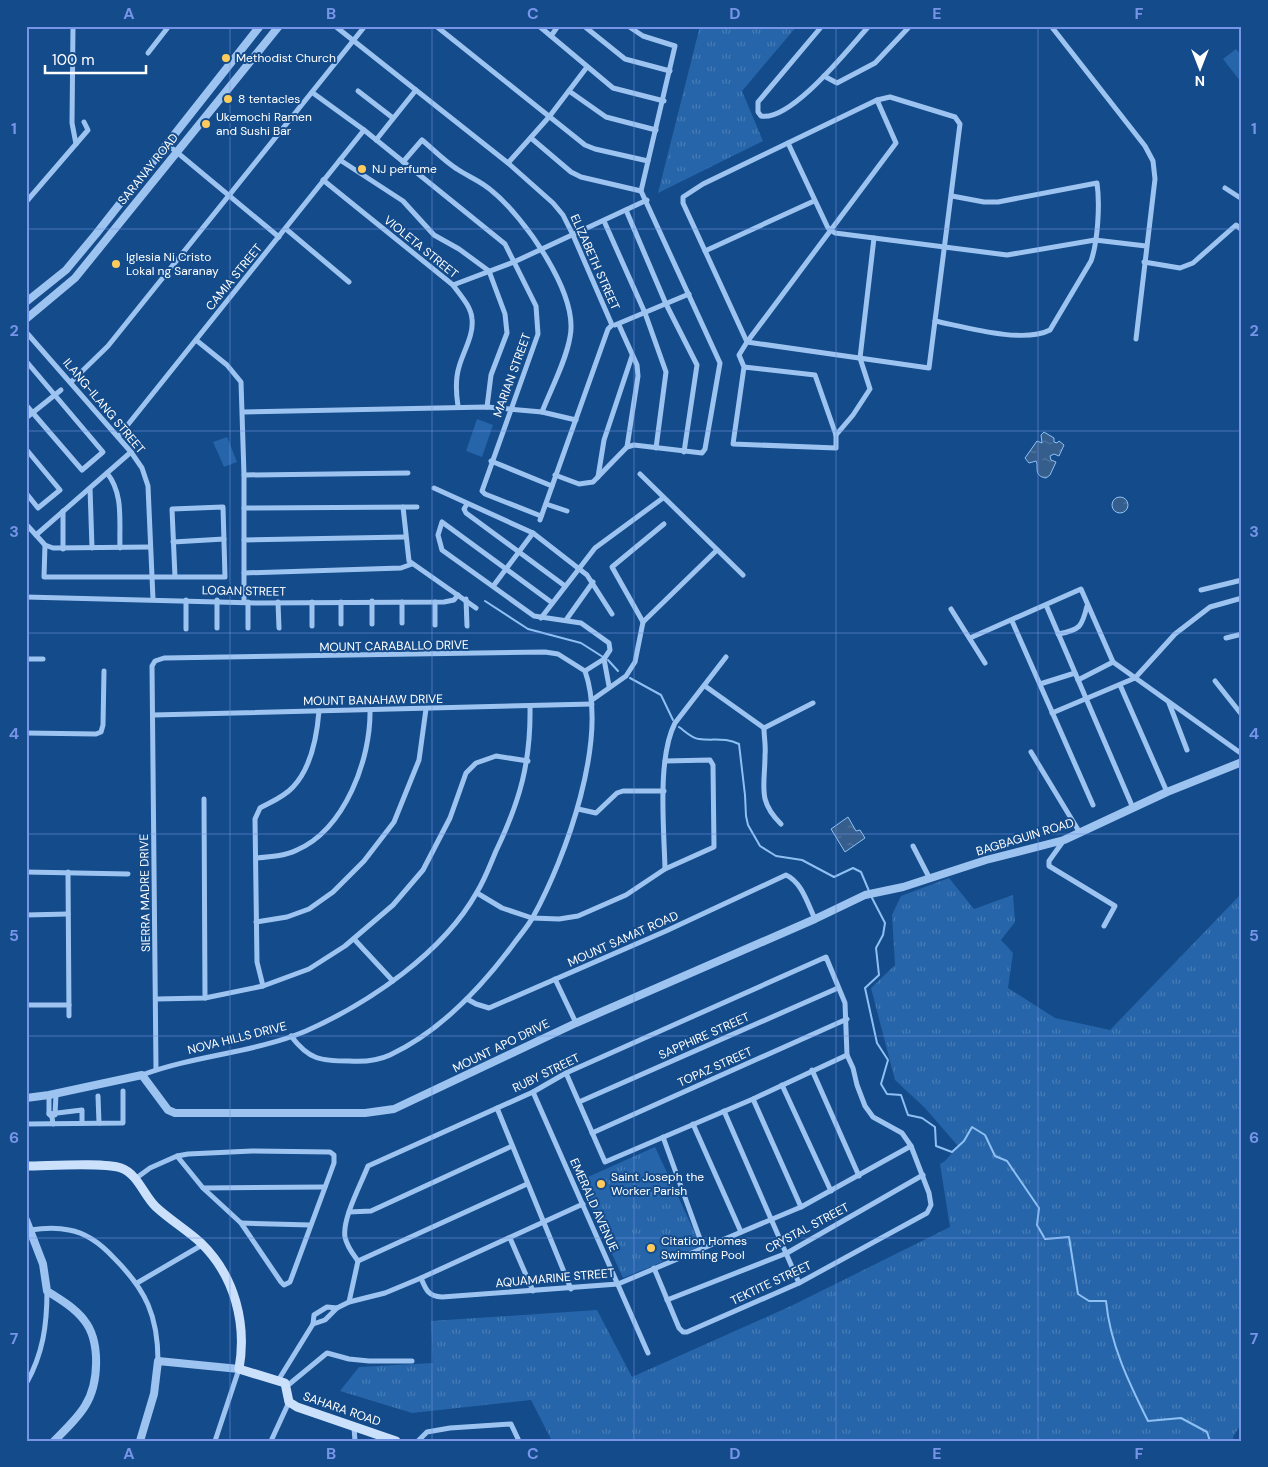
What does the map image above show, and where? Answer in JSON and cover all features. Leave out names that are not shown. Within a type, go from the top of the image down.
[{"type":"main road","points":[[26,1166],[116,1166],[124,1169],[135,1179],[155,1207],[202,1245],[222,1271],[237,1306],[242,1341],[239,1369],[283,1383]]},
{"type":"main road","name":"SAHARA ROAD","points":[[283,1383],[289,1402],[396,1441]]},
{"type":"street","points":[[73,26],[72,123],[76,144]]},
{"type":"street","points":[[148,53],[169,26]]},
{"type":"street","name":"SARANAY ROAD","points":[[26,302],[66,270],[260,26]]},
{"type":"street","name":"SARANAY ROAD","points":[[26,319],[74,278],[279,26]]},
{"type":"street","name":"ELIZABETH STREET","points":[[336,26],[508,163],[553,203],[573,235],[615,325],[608,329],[540,518]]},
{"type":"street","points":[[71,382],[108,346],[228,195],[313,94],[365,26]]},
{"type":"street","points":[[436,26],[549,117],[590,147],[648,161]]},
{"type":"street","points":[[539,26],[613,88],[664,101]]},
{"type":"street","points":[[551,36],[558,26]]},
{"type":"street","points":[[584,26],[625,59],[670,71]]},
{"type":"street","points":[[628,26],[643,36],[675,46],[664,101],[641,191]]},
{"type":"street","points":[[822,26],[758,102],[758,112],[761,116],[772,116],[793,105],[824,76],[869,26]]},
{"type":"street","points":[[824,76],[837,83],[867,69],[910,26]]},
{"type":"street","points":[[1051,26],[1150,154],[1155,179],[1136,339]]},
{"type":"street","points":[[508,163],[549,117],[587,68]]},
{"type":"street","points":[[376,140],[416,90]]},
{"type":"street","points":[[358,91],[393,118]]},
{"type":"street","points":[[569,91],[606,117],[656,130]]},
{"type":"street","name":"MARIAN STREET","points":[[313,94],[364,130],[505,244],[536,306],[538,334],[491,461],[482,491],[540,518]]},
{"type":"street","points":[[890,97],[959,120],[952,196],[929,368],[746,342],[683,203],[683,197],[703,184],[877,100],[890,97]]},
{"type":"street","points":[[744,367],[815,376],[836,435],[836,448],[732,444],[744,367],[739,355],[746,342],[831,232],[896,143],[877,100]]},
{"type":"street","points":[[26,202],[88,130],[84,122]]},
{"type":"street","name":"CAMIA STREET","points":[[118,437],[364,130]]},
{"type":"street","points":[[530,138],[570,172],[581,177],[641,191],[647,200],[720,363],[705,449],[698,454],[656,448],[627,447]]},
{"type":"street","points":[[403,162],[422,140],[457,169],[476,178],[494,192],[518,217],[542,249],[567,302],[571,322],[570,338],[542,412]]},
{"type":"street","points":[[788,143],[814,201],[831,232]]},
{"type":"street","points":[[167,144],[280,237]]},
{"type":"street","points":[[340,160],[403,201],[434,235],[460,249],[489,271],[505,314],[507,333],[491,375],[487,407]]},
{"type":"street","name":"VIOLETA STREET","points":[[323,180],[453,285],[468,306],[472,317],[472,330],[458,369],[456,386],[458,406]]},
{"type":"street","points":[[935,321],[1007,333],[1041,335],[1050,330],[1082,275],[1093,254],[1095,240],[1098,201],[1097,183],[991,202],[952,196]]},
{"type":"street","points":[[1225,188],[1242,198]]},
{"type":"street","points":[[453,285],[514,262],[647,200]]},
{"type":"street","points":[[705,251],[814,201]]},
{"type":"street","points":[[626,210],[666,304],[697,366],[684,452]]},
{"type":"street","points":[[604,221],[645,314],[666,372],[656,448]]},
{"type":"street","points":[[1144,262],[1185,267],[1193,263],[1236,224],[1242,230]]},
{"type":"street","points":[[286,229],[349,282]]},
{"type":"street","points":[[831,232],[945,249],[1016,255],[1095,240],[1146,246]]},
{"type":"street","points":[[836,435],[854,415],[870,390],[860,358],[874,238]]},
{"type":"street","points":[[555,475],[586,485],[598,478],[627,447],[638,384],[636,366],[615,325],[689,294]]},
{"type":"street","name":"ILANG-ILANG STREET","points":[[26,332],[131,452],[142,468],[148,486],[154,599]]},
{"type":"street","points":[[196,340],[238,377],[241,388],[243,412],[244,573],[248,628]]},
{"type":"street","points":[[598,478],[604,440],[632,356]]},
{"type":"street","points":[[26,361],[103,452],[82,470],[26,405]]},
{"type":"street","points":[[26,418],[61,390]]},
{"type":"street","points":[[243,412],[458,406],[511,408],[542,412],[576,420]]},
{"type":"street","points":[[26,449],[60,490],[38,508],[26,493]]},
{"type":"street","points":[[36,535],[131,452]]},
{"type":"street","points":[[491,461],[552,486]]},
{"type":"street","points":[[107,473],[118,494],[120,548]]},
{"type":"street","points":[[244,475],[408,473]]},
{"type":"street","points":[[640,474],[743,575]]},
{"type":"street","points":[[90,488],[92,548]]},
{"type":"street","points":[[434,488],[533,533],[593,582],[612,614]]},
{"type":"street","points":[[541,618],[551,602],[595,548],[663,498]]},
{"type":"street","points":[[466,504],[466,513],[565,586]]},
{"type":"street","points":[[546,504],[567,512]]},
{"type":"street","points":[[244,508],[416,506]]},
{"type":"street","points":[[45,545],[44,576],[152,576],[175,577],[225,577],[222,507],[172,509],[175,577]]},
{"type":"street","points":[[403,507],[406,555],[412,564],[466,599],[476,608]]},
{"type":"street","points":[[63,511],[63,549]]},
{"type":"street","points":[[291,1036],[301,1049],[319,1059],[334,1061],[375,1060],[390,1055],[437,1026],[467,999],[506,954],[532,918],[571,830],[578,809],[590,747],[592,702],[585,671],[604,659],[610,650],[609,643],[581,623],[534,616],[494,585],[442,550],[438,535],[442,522],[551,602]]},
{"type":"street","points":[[26,524],[45,545],[63,549],[150,547]]},
{"type":"street","points":[[643,622],[612,567],[664,524]]},
{"type":"street","points":[[494,585],[533,533]]},
{"type":"street","points":[[244,540],[405,537]]},
{"type":"street","points":[[173,542],[224,540]]},
{"type":"street","points":[[592,702],[609,686],[626,676],[634,662],[643,622],[717,550]]},
{"type":"street","points":[[244,573],[401,568],[412,564]]},
{"type":"street","points":[[1201,590],[1242,580]]},
{"type":"street","points":[[566,620],[593,582]]},
{"type":"street","points":[[970,638],[1081,589],[1113,662],[1242,754]]},
{"type":"street","name":"LOGAN STREET","points":[[26,597],[246,602],[435,602],[454,600],[458,595]]},
{"type":"street","points":[[1052,713],[1135,678],[1175,634],[1210,608],[1242,598]]},
{"type":"street","points":[[466,599],[467,626]]},
{"type":"street","points":[[186,600],[186,628]]},
{"type":"street","points":[[217,600],[217,628]]},
{"type":"street","points":[[372,601],[372,624]]},
{"type":"street","points":[[278,602],[279,628]]},
{"type":"street","points":[[312,602],[312,626]]},
{"type":"street","points":[[341,602],[341,624]]},
{"type":"street","points":[[402,602],[402,624]]},
{"type":"street","points":[[435,602],[436,625]]},
{"type":"street","points":[[1046,605],[1133,808]]},
{"type":"street","points":[[1058,634],[1074,631],[1083,624],[1087,605]]},
{"type":"street","points":[[951,609],[986,663]]},
{"type":"street","points":[[1012,621],[1093,805]]},
{"type":"street","points":[[1226,638],[1242,634]]},
{"type":"street","name":"MOUNT CARABALLO DRIVE","points":[[164,658],[466,655],[545,652],[558,654],[585,671]]},
{"type":"street","points":[[665,869],[665,748],[675,723],[726,657]]},
{"type":"street","name":"SIERRA MADRE DRIVE","points":[[156,1070],[157,999],[152,666],[155,661],[164,658]]},
{"type":"street","points":[[26,659],[43,659]]},
{"type":"street","points":[[604,659],[609,686]]},
{"type":"street","points":[[1078,680],[1113,662]]},
{"type":"street","points":[[26,733],[96,734],[101,732],[103,725],[104,671]]},
{"type":"street","points":[[1040,684],[1075,674]]},
{"type":"street","points":[[1215,681],[1242,715]]},
{"type":"street","points":[[1120,685],[1167,792]]},
{"type":"street","points":[[705,686],[764,728]]},
{"type":"street","name":"MOUNT BANAHAW DRIVE","points":[[153,715],[530,706],[592,702]]},
{"type":"street","points":[[764,728],[814,703]]},
{"type":"street","points":[[1169,703],[1188,750]]},
{"type":"street","name":"NOVA HILLS DRIVE","points":[[26,1098],[52,1095],[142,1075],[291,1036],[332,1017],[393,981],[426,954],[452,926],[477,893],[516,810],[528,761],[530,706]]},
{"type":"street","points":[[256,922],[287,917],[309,909],[325,898],[364,860],[394,822],[419,760],[426,709]]},
{"type":"street","points":[[256,858],[278,856],[298,850],[325,831],[348,799],[366,756],[370,710]]},
{"type":"street","points":[[263,986],[257,962],[255,819],[260,808],[277,800],[293,787],[308,762],[317,734],[319,711]]},
{"type":"street","points":[[764,728],[766,754],[762,792],[767,808],[781,824]]},
{"type":"street","points":[[1031,752],[1080,833]]},
{"type":"street","points":[[157,999],[205,998],[263,986],[309,969],[354,939],[393,905],[423,870],[450,818],[466,773],[476,763],[496,756],[528,761]]},
{"type":"street","points":[[477,893],[502,908],[532,918],[559,919],[578,916],[626,895],[665,869],[714,847],[715,773],[710,760],[665,761]]},
{"type":"street","name":"BAGBAGUIN ROAD","points":[[865,895],[930,879],[986,860],[1064,840],[1167,792],[1242,762]]},
{"type":"street","points":[[578,809],[596,813],[616,793],[623,791],[664,791]]},
{"type":"street","points":[[204,799],[205,998]]},
{"type":"street","points":[[1064,840],[1049,861],[1049,866],[1115,906],[1104,926]]},
{"type":"street","points":[[912,846],[930,879]]},
{"type":"street","points":[[26,872],[128,874]]},
{"type":"street","points":[[68,872],[69,1016]]},
{"type":"street","name":"MOUNT SAMAT ROAD","points":[[467,999],[489,1008],[666,931],[786,876],[792,878],[799,886],[815,919]]},
{"type":"street","name":"MOUNT APO DRIVE","points":[[142,1075],[168,1110],[175,1113],[381,1112],[418,1099],[576,1022],[815,919],[865,895]]},
{"type":"street","points":[[26,916],[68,914]]},
{"type":"street","points":[[354,939],[393,981]]},
{"type":"street","name":"RUBY STREET","points":[[358,1261],[350,1250],[345,1236],[349,1212],[368,1166],[533,1092],[566,1073],[826,957],[838,988]]},
{"type":"street","points":[[554,979],[576,1022]]},
{"type":"street","points":[[838,988],[844,1003],[847,1019],[847,1055],[866,1106],[873,1117],[902,1133],[911,1146],[923,1175]]},
{"type":"street","name":"SAPPHIRE STREET","points":[[579,1102],[838,988]]},
{"type":"street","points":[[26,1005],[68,1005]]},
{"type":"street","name":"TOPAZ STREET","points":[[592,1133],[847,1019]]},
{"type":"street","points":[[566,1073],[605,1162],[753,1099],[847,1055]]},
{"type":"street","points":[[812,1070],[859,1176]]},
{"type":"street","points":[[782,1085],[831,1191]]},
{"type":"street","points":[[27,1124],[123,1123],[123,1091]]},
{"type":"street","name":"EMERALD AVENUE","points":[[533,1092],[648,1353]]},
{"type":"street","points":[[52,1095],[53,1124]]},
{"type":"street","points":[[98,1096],[99,1123]]},
{"type":"street","points":[[753,1099],[801,1207]]},
{"type":"street","points":[[497,1108],[545,1221],[571,1289]]},
{"type":"street","points":[[52,1115],[82,1110],[82,1123]]},
{"type":"street","points":[[724,1111],[799,1283]]},
{"type":"street","points":[[693,1124],[742,1232]]},
{"type":"street","points":[[663,1137],[703,1248]]},
{"type":"street","points":[[349,1212],[371,1211],[512,1146]]},
{"type":"street","name":"AQUAMARINE STREET","points":[[421,1278],[428,1293],[434,1297],[571,1289],[618,1284],[801,1207],[911,1146]]},
{"type":"street","points":[[135,1179],[150,1168],[177,1156],[204,1152],[330,1152],[334,1155],[334,1163],[290,1282],[284,1285],[241,1222],[203,1188],[177,1156]]},
{"type":"street","name":"TEKTITE STREET","points":[[654,1268],[679,1328],[683,1332],[687,1332],[799,1283],[927,1212],[931,1205],[923,1175]]},
{"type":"street","name":"CRYSTAL STREET","points":[[668,1300],[787,1253],[923,1175]]},
{"type":"street","points":[[349,1302],[358,1261],[528,1184]]},
{"type":"street","points":[[203,1188],[325,1187]]},
{"type":"street","points":[[313,1324],[332,1315],[338,1308],[349,1302],[385,1293],[421,1278],[583,1204]]},
{"type":"street","points":[[26,1220],[45,1272],[48,1291],[44,1338],[40,1355],[26,1384]]},
{"type":"street","points":[[241,1222],[310,1225]]},
{"type":"street","points":[[30,1230],[55,1228],[70,1230],[86,1236],[112,1256],[137,1283],[146,1296],[154,1319],[158,1361],[154,1394],[140,1441]]},
{"type":"street","points":[[510,1238],[532,1291]]},
{"type":"street","points":[[137,1283],[202,1245]]},
{"type":"street","points":[[48,1291],[86,1321],[95,1352],[95,1372],[92,1391],[85,1405],[54,1441]]},
{"type":"street","points":[[283,1383],[313,1324],[314,1315],[327,1307],[338,1308]]},
{"type":"street","points":[[283,1383],[327,1353],[349,1359],[369,1361],[412,1361]]},
{"type":"street","points":[[158,1361],[239,1369],[215,1441]]},
{"type":"street","points":[[271,1441],[285,1407],[289,1402]]},
{"type":"street","points":[[418,1441],[427,1432],[450,1428],[511,1424],[520,1441]]},
{"type":"street","points":[[354,1427],[355,1441]]},
{"type":"green space","points":[[700,26],[797,26],[742,91],[763,141],[658,193]]},
{"type":"green space","points":[[1236,49],[1242,56],[1241,82],[1223,59]]},
{"type":"green space","points":[[477,419],[493,425],[482,457],[466,451]]},
{"type":"green space","points":[[227,437],[237,462],[224,467],[213,442]]},
{"type":"green space","points":[[949,878],[974,909],[1013,895],[1015,922],[1001,940],[1013,953],[1008,988],[1055,1018],[1110,1030],[1242,893],[1242,1422],[1233,1437],[1234,1441],[552,1441],[531,1400],[412,1413],[340,1391],[359,1367],[433,1363],[431,1321],[597,1310],[632,1377],[791,1306],[950,1227],[940,1164],[958,1146],[925,1108],[895,1080],[871,988],[895,965],[892,915],[901,896]]},
{"type":"green space","points":[[655,1147],[701,1246],[623,1278],[579,1181]]},
{"type":"green space","points":[[657,1153],[672,1184],[655,1192],[640,1161]]},
{"type":"green space","points":[[636,1164],[650,1193],[633,1201],[619,1172]]},
{"type":"water","points":[[1044,432],[1054,438],[1054,442],[1057,443],[1059,441],[1064,445],[1059,456],[1054,454],[1050,456],[1051,460],[1056,462],[1050,475],[1046,478],[1039,475],[1036,461],[1029,463],[1025,458],[1037,441],[1042,443],[1041,435]]},
{"type":"water","points":[[1117,497],[1123,497],[1128,502],[1126,511],[1117,513],[1112,508],[1112,502]]},
{"type":"water","points":[[848,817],[856,831],[860,830],[865,838],[845,852],[831,829]]},
{"type":"waterway","points":[[485,601],[528,629],[581,643],[603,657]]},
{"type":"waterway","points":[[608,660],[618,671]]},
{"type":"waterway","points":[[630,678],[661,695],[673,720]]},
{"type":"waterway","points":[[679,727],[696,738],[724,740],[739,744],[746,816],[748,825],[760,846],[776,856],[802,860],[834,877],[853,868],[861,872],[869,891]]},
{"type":"waterway","points":[[871,896],[885,923],[883,935],[876,948],[879,975],[865,988],[877,1043],[888,1060],[881,1084],[887,1094],[901,1095],[908,1115],[922,1118],[935,1127],[936,1146],[952,1152],[964,1141],[972,1127],[985,1135],[995,1156],[1007,1161],[1039,1208],[1037,1225],[1045,1239],[1069,1237],[1078,1294],[1089,1301],[1106,1301],[1116,1348],[1127,1378],[1148,1421],[1181,1418],[1207,1432],[1210,1441]]},
{"type":"place","name":"Methodist Church","points":[[226,58]]},
{"type":"place","name":"8 tentacles","points":[[228,99]]},
{"type":"place","name":"Ukemochi Ramen and Sushi Bar","points":[[206,124]]},
{"type":"place","name":"NJ perfume","points":[[362,169]]},
{"type":"place","name":"Iglesia Ni Cristo Lokal ng Saranay","points":[[116,264]]},
{"type":"place","name":"Saint Joseph the Worker Parish","points":[[601,1184]]},
{"type":"place","name":"Citation Homes Swimming Pool","points":[[651,1248]]}]
